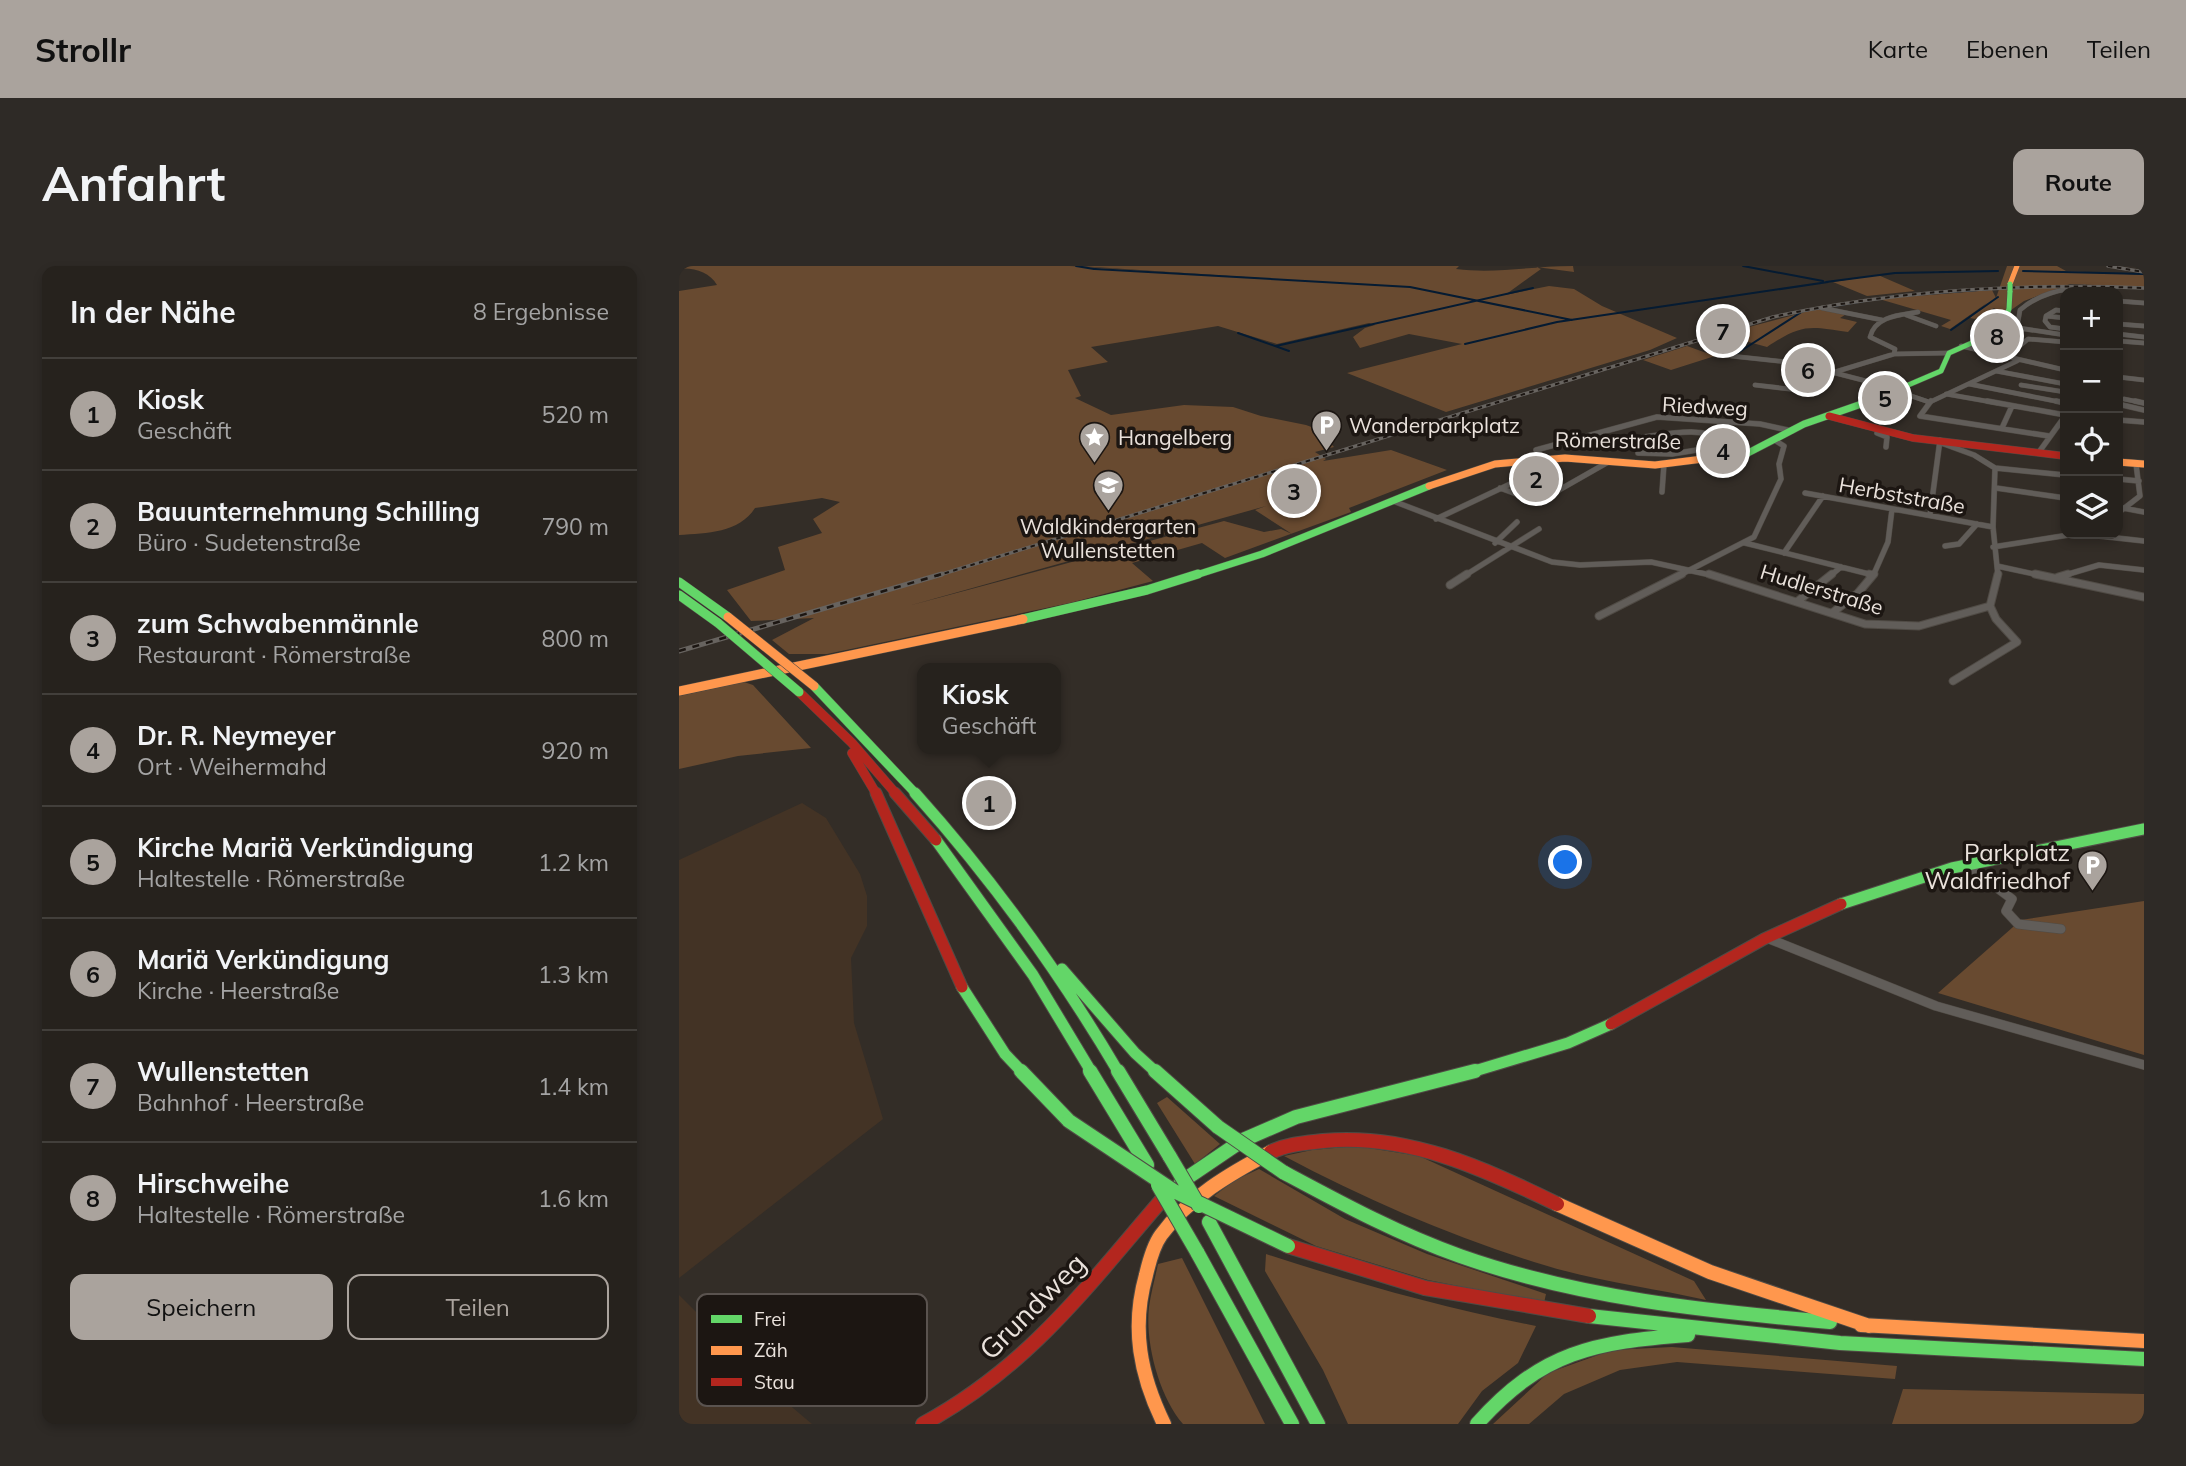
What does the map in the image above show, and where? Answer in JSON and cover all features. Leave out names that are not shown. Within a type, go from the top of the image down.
[{"type":"main road","points":[[2005,326],[2010,316],[2010,287],[2017,266]]},
{"type":"main road","name":"Römerstraße","points":[[679,691],[1096,603],[1232,564],[1496,464],[1539,458],[1664,464],[1748,453],[1792,431],[1897,391],[1941,371],[1949,353],[1994,335],[2005,326]]},
{"type":"main road","points":[[1829,416],[1847,424],[1940,442],[2060,455]]},
{"type":"main road","points":[[679,582],[827,717],[880,771],[961,870],[1045,991],[1197,1252],[1292,1424]]},
{"type":"main road","points":[[679,595],[723,620],[814,687],[894,766],[934,811],[1039,946],[1209,1222],[1318,1424]]},
{"type":"main road","points":[[827,717],[867,774],[889,813],[956,976],[982,1021],[1015,1067],[1069,1121],[1109,1152],[1179,1196],[1289,1246],[1384,1280],[1439,1293],[1563,1314],[1727,1333],[2003,1355],[2144,1359]]},
{"type":"main road","name":"Grundweg","points":[[923,1424],[979,1389],[1019,1359],[1078,1297],[1173,1188],[1250,1136],[1329,1108],[1462,1076],[1566,1044],[1642,1009],[1767,938],[1861,895],[1965,864],[2060,843],[2144,830]]},
{"type":"main road","points":[[1039,946],[1049,951],[1122,1041],[1178,1095],[1218,1128],[1283,1172],[1412,1238],[1517,1274],[1625,1298],[1723,1313],[1869,1326],[2144,1341]]},
{"type":"main road","points":[[1164,1424],[1141,1372],[1135,1315],[1139,1290],[1159,1237],[1200,1193],[1222,1176],[1286,1146],[1324,1138],[1368,1136],[1444,1153],[1723,1283],[1869,1326]]},
{"type":"main road","points":[[1477,1424],[1511,1385],[1567,1352],[1625,1338],[1727,1333]]},
{"type":"street","points":[[2017,328],[2019,310],[2026,304],[2060,291]]},
{"type":"street","points":[[2053,294],[2060,295]]},
{"type":"street","points":[[2123,301],[2144,303]]},
{"type":"street","points":[[1822,308],[1882,320],[1919,312]]},
{"type":"street","points":[[2046,316],[2060,310]]},
{"type":"street","points":[[1906,315],[1936,326]]},
{"type":"street","points":[[2046,316],[2060,317]]},
{"type":"street","points":[[2046,316],[2045,321],[2050,327],[2060,328]]},
{"type":"street","points":[[1882,320],[1869,335],[1895,349],[1893,354]]},
{"type":"street","points":[[2123,324],[2144,326]]},
{"type":"street","points":[[2005,326],[2060,334]]},
{"type":"street","points":[[2123,335],[2144,337]]},
{"type":"street","points":[[2004,358],[2028,339],[2060,342]]},
{"type":"street","points":[[2123,341],[2144,343]]},
{"type":"street","points":[[1961,346],[2017,361],[2060,368]]},
{"type":"street","points":[[1755,385],[1807,391],[1815,378],[1893,354],[1949,353]]},
{"type":"street","points":[[1731,356],[1788,361],[1836,372],[1929,402]]},
{"type":"street","points":[[2017,361],[1929,402],[1920,416],[2049,436]]},
{"type":"street","points":[[1996,371],[2060,383]]},
{"type":"street","points":[[2123,378],[2144,380]]},
{"type":"street","points":[[1968,384],[2060,402]]},
{"type":"street","points":[[2021,385],[2060,391]]},
{"type":"street","points":[[1946,394],[2060,414]]},
{"type":"street","points":[[2124,399],[2143,406]]},
{"type":"street","points":[[2123,404],[2143,406]]},
{"type":"street","points":[[2002,428],[2012,405]]},
{"type":"street","points":[[1668,418],[1670,433]]},
{"type":"street","name":"Riedweg","points":[[1536,450],[1649,419],[1760,425],[1792,431]]},
{"type":"street","points":[[2123,420],[2144,422]]},
{"type":"street","points":[[2039,452],[2060,422]]},
{"type":"street","points":[[1876,430],[1875,433],[1887,437],[1886,447]]},
{"type":"street","points":[[1588,436],[1604,441],[1635,440],[1670,433],[1719,438],[1724,442],[1722,446],[1672,454],[1638,453]]},
{"type":"street","points":[[1599,616],[1745,543],[1760,528],[1781,479],[1779,464],[1784,446],[1776,441]]},
{"type":"street","points":[[1930,515],[1940,442],[1974,455],[1995,468],[2060,474]]},
{"type":"street","points":[[1500,488],[1538,502],[1610,461]]},
{"type":"street","points":[[1662,492],[1664,464]]},
{"type":"street","points":[[2123,507],[2142,496],[2140,464]]},
{"type":"street","points":[[1953,681],[2017,642],[1996,619],[1990,606],[1997,587],[1993,547],[1995,468]]},
{"type":"street","points":[[1436,519],[1542,469]]},
{"type":"street","points":[[2123,479],[2139,481]]},
{"type":"street","points":[[1996,488],[2060,497]]},
{"type":"street","name":"Herbststraße","points":[[1805,493],[1993,527]]},
{"type":"street","points":[[1784,553],[1823,496]]},
{"type":"street","name":"Hudlerstraße","points":[[1393,502],[1495,543],[1568,565],[1651,562],[1694,569],[1865,624],[1899,627],[1941,621],[1990,606]]},
{"type":"street","points":[[2123,508],[2144,512]]},
{"type":"street","points":[[1832,613],[1860,595],[1873,575],[1887,547],[1892,509]]},
{"type":"street","points":[[1495,543],[1517,522]]},
{"type":"street","points":[[1945,546],[1959,544],[1977,524]]},
{"type":"street","points":[[1450,585],[1509,548],[1529,530],[1539,529]]},
{"type":"street","points":[[1993,547],[2060,536]]},
{"type":"street","points":[[2123,539],[2144,541]]},
{"type":"street","points":[[1745,543],[1873,575]]},
{"type":"street","points":[[2055,578],[2099,565],[2144,570]]},
{"type":"street","points":[[1997,566],[2144,597]]},
{"type":"street","points":[[1798,601],[1842,567]]},
{"type":"street","points":[[1965,864],[2011,900],[2006,911],[2018,924],[2061,929]]},
{"type":"street","points":[[1767,938],[1936,1006],[2144,1065]]},
{"type":"shaded area","points":[[679,266],[1070,266],[1289,280],[1079,266],[1459,266],[1456,269],[1485,271],[1537,268],[1541,269],[1505,295],[1549,286],[1574,289],[1602,306],[1677,338],[1650,350],[1446,412],[1347,373],[1462,344],[1409,334],[1360,348],[1353,337],[1365,328],[1375,325],[1369,323],[1277,344],[1218,326],[1091,347],[1108,362],[1068,370],[1081,396],[1075,398],[1111,415],[1184,405],[1233,407],[1317,429],[1334,447],[1315,452],[1326,459],[1323,461],[1391,450],[1447,470],[1349,508],[1351,512],[1292,534],[1255,510],[1266,506],[908,606],[1224,521],[1264,532],[1281,529],[1291,534],[1225,558],[1202,543],[1132,563],[1153,581],[1070,603],[827,654],[789,654],[772,640],[814,618],[751,621],[727,590],[785,570],[778,547],[822,533],[813,519],[840,502],[822,498],[755,508],[731,527],[679,535],[679,291],[717,285],[700,271],[679,269]]},
{"type":"shaded area","points":[[1573,266],[1574,272],[1539,267]]},
{"type":"shaded area","points":[[2007,266],[2057,266],[2066,271],[2144,275],[2144,287],[2070,284],[2024,301],[2004,315],[1994,308],[1975,319],[1970,318],[1987,303],[1950,329],[1941,326],[1951,320],[1879,299],[1992,290],[1996,298]]},
{"type":"shaded area","points":[[1878,275],[1915,291],[1867,296],[1833,282]]},
{"type":"shaded area","points":[[1820,308],[1848,313],[1840,318],[1857,322],[1848,332],[1814,328],[1797,331],[1767,347],[1734,338],[1712,351],[1707,349],[1711,347],[1708,344],[1720,340],[1711,337]]},
{"type":"shaded area","points":[[1687,346],[1715,356],[1671,370],[1643,360]]},
{"type":"shaded area","points":[[744,682],[753,685],[811,748],[738,756],[679,769],[679,696]]},
{"type":"shaded area","points":[[802,803],[826,818],[860,874],[867,896],[867,926],[851,958],[854,1023],[883,1119],[679,1278],[679,860]]},
{"type":"shaded area","points":[[2144,901],[2144,1055],[1938,993],[2021,920]]},
{"type":"shaded area","points":[[1167,1097],[1220,1144],[1195,1164],[1157,1103]]},
{"type":"shaded area","points":[[1356,1146],[1419,1156],[1694,1281],[1706,1300],[1584,1276],[1478,1243],[1347,1188],[1284,1156]]},
{"type":"shaded area","points":[[1259,1169],[1345,1219],[1427,1254],[1546,1294],[1544,1303],[1428,1280],[1316,1246],[1214,1196],[1235,1180]]},
{"type":"shaded area","points":[[1266,1254],[1400,1294],[1536,1326],[1518,1363],[1482,1391],[1458,1424],[1348,1424],[1323,1370],[1265,1271]]},
{"type":"shaded area","points":[[1182,1258],[1265,1424],[1183,1424],[1167,1399],[1155,1368],[1149,1337],[1149,1307],[1158,1264]]},
{"type":"shaded area","points":[[679,1295],[697,1313],[697,1406],[791,1406],[812,1424],[679,1424]]},
{"type":"shaded area","points":[[1672,1347],[1897,1366],[1895,1379],[1677,1362],[1620,1370],[1564,1394],[1529,1424],[1493,1424],[1548,1373],[1612,1350]]},
{"type":"shaded area","points":[[1903,1389],[2144,1394],[2144,1424],[1892,1424]]},
{"type":"waterway","points":[[1076,266],[1094,269]]},
{"type":"waterway","points":[[1743,266],[1823,281]]},
{"type":"waterway","points":[[1095,269],[1410,287],[1477,301]]},
{"type":"waterway","points":[[1826,282],[1895,273],[1998,271]]},
{"type":"waterway","points":[[2023,271],[2144,274]]},
{"type":"waterway","points":[[1571,320],[1828,282]]},
{"type":"waterway","points":[[1477,301],[1533,288]]},
{"type":"waterway","points":[[1736,354],[1803,311],[1895,296],[1991,289]]},
{"type":"waterway","points":[[1951,330],[1998,297]]},
{"type":"waterway","points":[[1276,346],[1477,301]]},
{"type":"waterway","points":[[1477,301],[1571,320]]},
{"type":"waterway","points":[[1465,344],[1571,320]]},
{"type":"waterway","points":[[1238,333],[1289,351]]},
{"type":"railway","points":[[2108,266],[2144,272]]},
{"type":"railway","points":[[936,576],[1773,317],[1865,300],[1957,290],[2144,288]]},
{"type":"railway","points":[[679,651],[942,574]]},
{"type":"traffic: fast","points":[[2010,284],[2010,291]]},
{"type":"traffic: fast","points":[[1719,457],[1748,453],[1804,424],[1859,406],[1941,371],[1949,353],[2001,330],[2009,309],[2010,291]]},
{"type":"traffic: fast","points":[[1023,619],[1147,590],[1262,554],[1429,486]]},
{"type":"traffic: fast","points":[[679,582],[728,617]]},
{"type":"traffic: fast","points":[[679,595],[718,623]]},
{"type":"traffic: fast","points":[[718,623],[799,692]]},
{"type":"traffic: fast","points":[[814,686],[931,810],[1012,910],[1055,969],[1170,1157]]},
{"type":"traffic: fast","points":[[1841,904],[1915,878],[1990,858],[2144,829]]},
{"type":"traffic: fast","points":[[936,840],[1033,975],[1147,1165]]},
{"type":"traffic: fast","points":[[1062,969],[1135,1053],[1218,1127]]},
{"type":"traffic: fast","points":[[962,987],[1005,1054],[1069,1121]]},
{"type":"traffic: fast","points":[[1181,1182],[1243,1140],[1296,1117],[1341,1103],[1523,1058],[1568,1043],[1611,1024]]},
{"type":"traffic: fast","points":[[1069,1121],[1174,1191],[1288,1246]]},
{"type":"traffic: fast","points":[[1218,1127],[1283,1172]]},
{"type":"traffic: fast","points":[[1170,1157],[1199,1206]]},
{"type":"traffic: fast","points":[[1283,1172],[1414,1238],[1505,1271],[1550,1283],[1643,1301],[1830,1322]]},
{"type":"traffic: fast","points":[[1158,1185],[1197,1252]]},
{"type":"traffic: fast","points":[[1209,1222],[1318,1424]]},
{"type":"traffic: fast","points":[[1197,1252],[1292,1424]]},
{"type":"traffic: fast","points":[[1589,1316],[1840,1343],[2144,1359]]},
{"type":"traffic: fast","points":[[1477,1424],[1499,1399],[1522,1380],[1571,1354],[1625,1341],[1688,1335]]},
{"type":"traffic: slow","points":[[2010,284],[2017,266]]},
{"type":"traffic: slow","points":[[1429,486],[1495,464],[1565,458],[1655,465],[1719,457]]},
{"type":"traffic: slow","points":[[2123,462],[2144,464]]},
{"type":"traffic: slow","points":[[728,617],[814,686]]},
{"type":"traffic: slow","points":[[679,691],[1023,619]]},
{"type":"traffic: slow","points":[[1164,1424],[1147,1386],[1137,1329],[1141,1290],[1155,1247],[1172,1222],[1198,1198],[1271,1152]]},
{"type":"traffic: slow","points":[[1557,1204],[1710,1272],[1788,1301],[1869,1326]]},
{"type":"traffic: slow","points":[[1861,1325],[2144,1341]]},
{"type":"traffic: jam","points":[[1829,416],[1855,425],[1913,438],[2060,455]]},
{"type":"traffic: jam","points":[[799,692],[852,743],[936,840]]},
{"type":"traffic: jam","points":[[852,753],[870,781],[899,838],[962,987]]},
{"type":"traffic: jam","points":[[1611,1024],[1764,939],[1841,904]]},
{"type":"traffic: jam","points":[[1271,1152],[1291,1145],[1345,1139],[1408,1145],[1469,1164],[1557,1204]]},
{"type":"traffic: jam","points":[[923,1424],[988,1384],[1030,1350],[1071,1307],[1166,1195]]},
{"type":"traffic: jam","points":[[1288,1246],[1425,1288],[1589,1316]]},
{"type":"place","name":"Wullenstetten","points":[[1723,331]]},
{"type":"place","name":"Hirschweihe","points":[[1997,336]]},
{"type":"place","name":"Mariä Verkündigung","points":[[1808,370]]},
{"type":"place","name":"Kirche Mariä Verkündigung","points":[[1885,398]]},
{"type":"place","name":"Dr. R. Neymeyer","points":[[1723,451]]},
{"type":"place","name":"Wanderparkplatz","points":[[1326,452]]},
{"type":"place","name":"Hangelberg","points":[[1095,464]]},
{"type":"place","name":"Bauunternehmung Schilling","points":[[1536,479]]},
{"type":"place","name":"zum Schwabenmännle","points":[[1294,491]]},
{"type":"place","name":"Waldkindergarten Wullenstetten","points":[[1108,513]]},
{"type":"place","name":"Kiosk","points":[[989,803]]},
{"type":"place","name":"Parkplatz Waldfriedhof","points":[[2093,893]]}]
